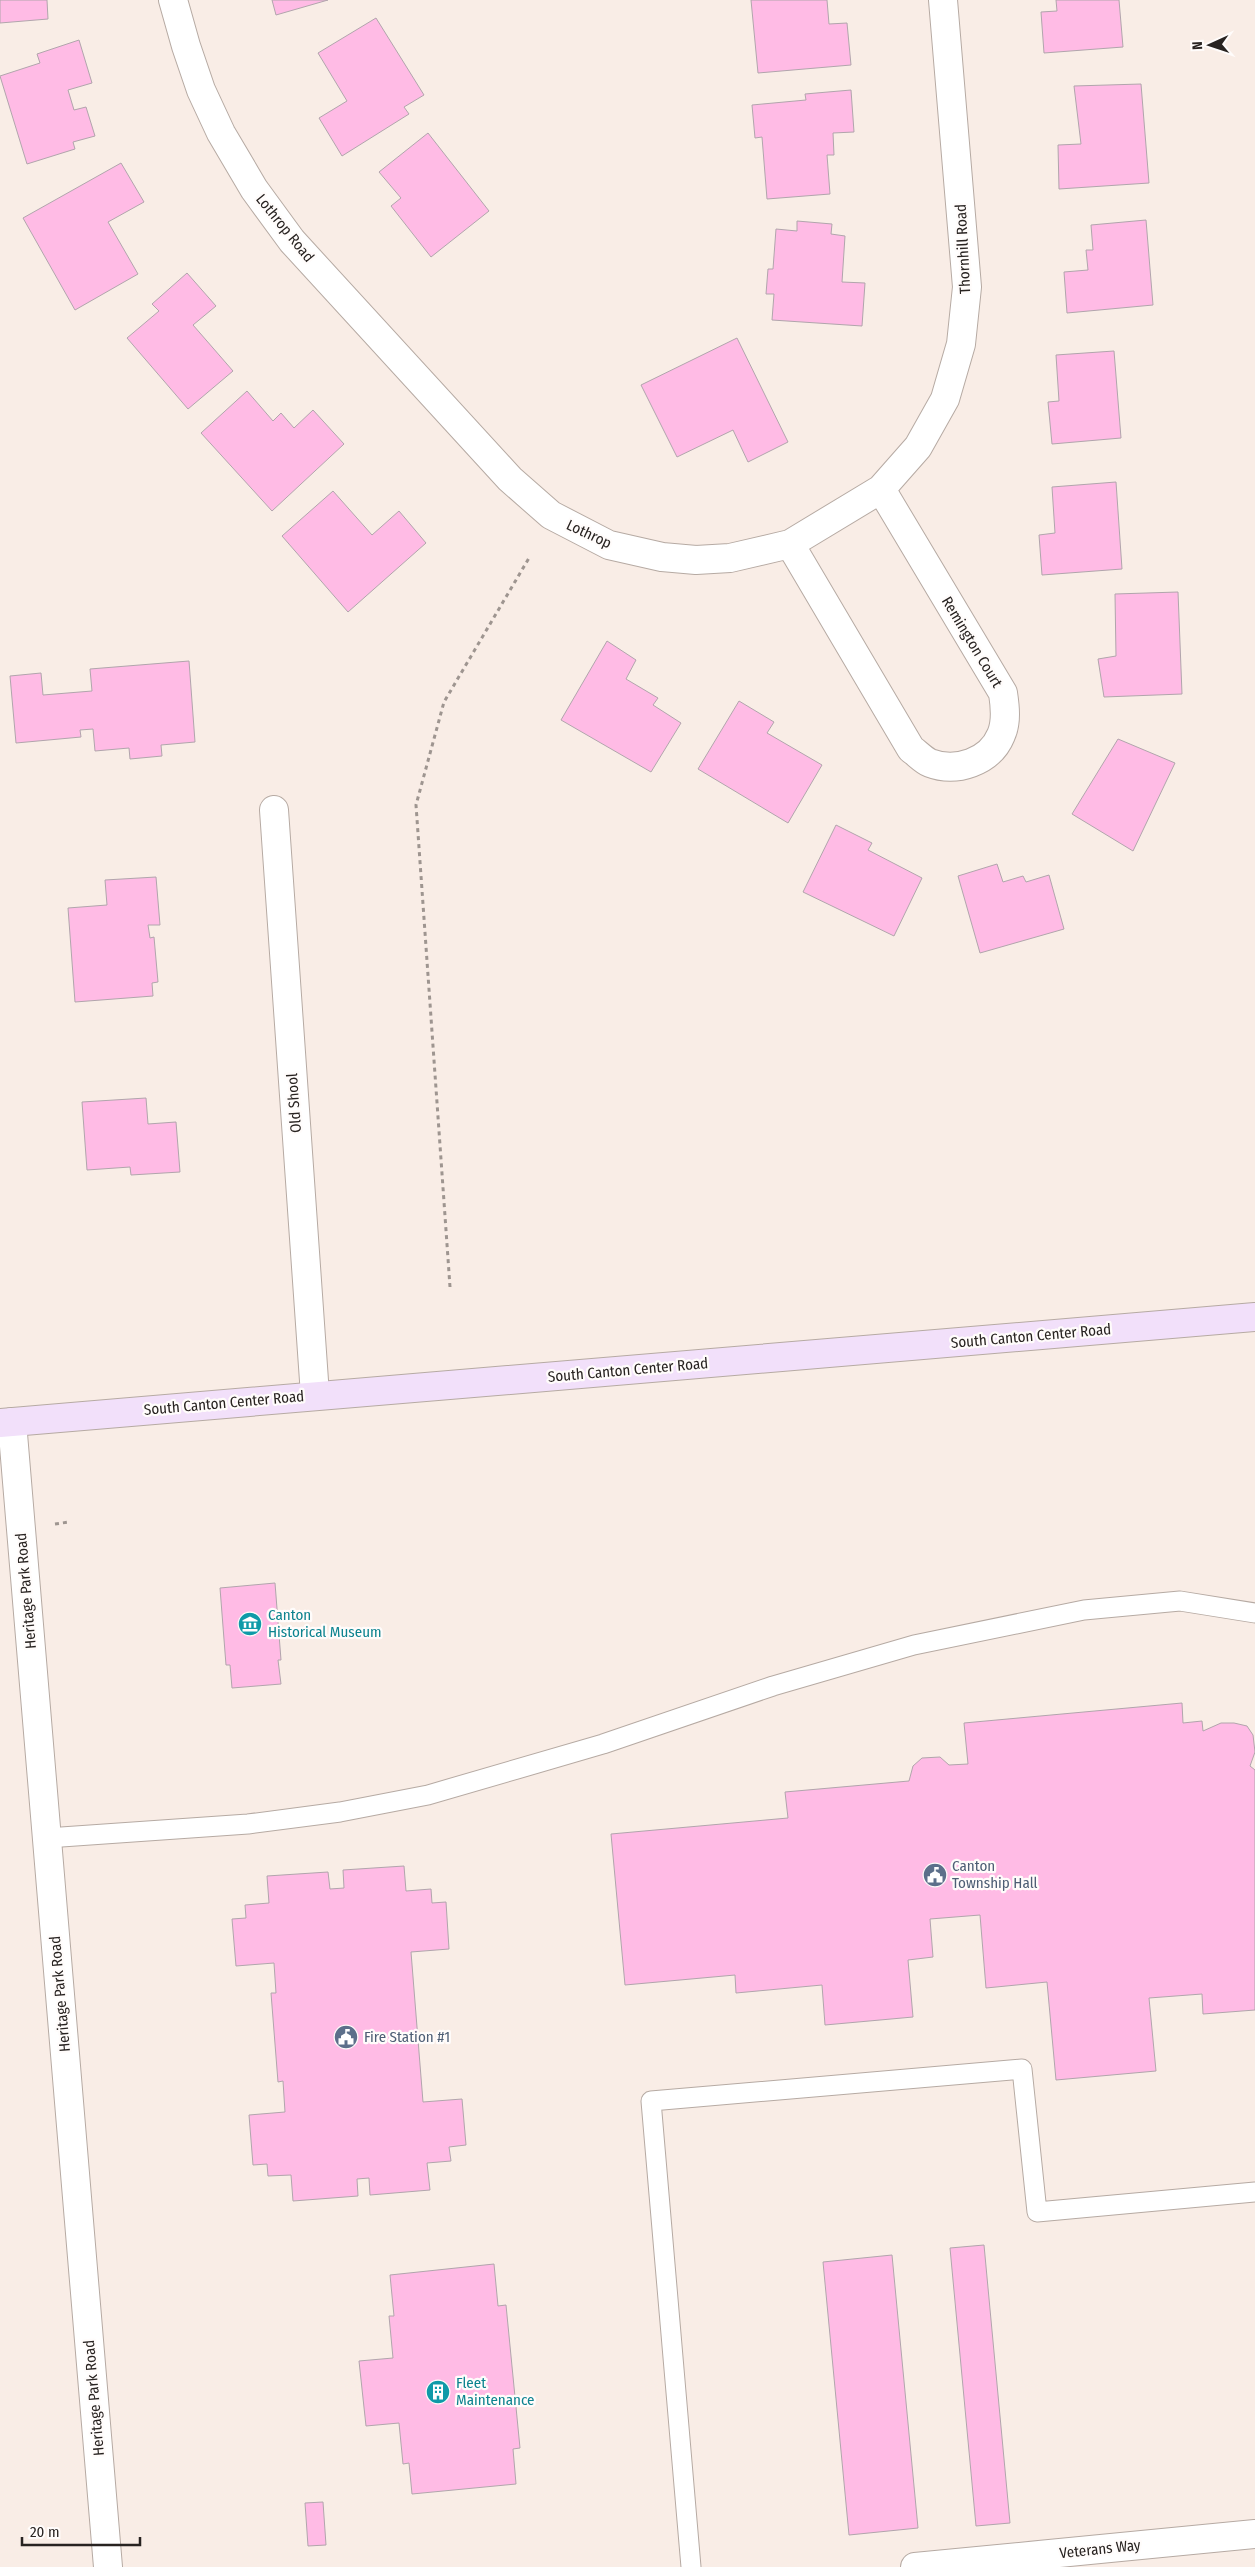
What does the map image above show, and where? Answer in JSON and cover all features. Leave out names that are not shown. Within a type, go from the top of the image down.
[{"type":"main road","name":"South Canton Center Road","points":[[6,1422],[1255,1317]]},
{"type":"street","name":"Lothrop Road","points":[[173,0],[201,90],[221,134],[254,189],[292,241],[456,420]]},
{"type":"street","name":"Thornhill Road","points":[[790,544],[881,489],[918,447],[945,399],[962,344],[967,287],[943,0]]},
{"type":"street","name":"Lothrop","points":[[456,420],[510,479],[551,515],[609,545],[662,557],[696,560],[730,558],[790,544]]},
{"type":"street","name":"Remington Court","points":[[790,544],[911,749],[928,762],[943,766],[954,767],[971,763],[982,757],[994,748],[1002,733],[1005,708],[1002,693],[881,489]]},
{"type":"street","name":"Old Shool","points":[[274,810],[315,1396]]},
{"type":"street","name":"Heritage Park Road","points":[[6,1422],[47,1838],[108,2567]]},
{"type":"street","name":"Veterans Way","points":[[916,2567],[1255,2534]]},
{"type":"lane","points":[[47,1838],[248,1824],[340,1812],[428,1795],[603,1744],[773,1686],[914,1645],[1084,1610],[1180,1601],[1255,1613]]},
{"type":"lane","points":[[691,2567],[651,2101],[1022,2069],[1037,2212],[1255,2192]]},
{"type":"path","points":[[450,1287],[416,805],[444,702],[529,558]]},
{"type":"building","points":[[0,0],[47,0],[48,19],[0,23]]},
{"type":"building","points":[[272,0],[328,0],[276,15]]},
{"type":"building","points":[[751,0],[827,0],[829,24],[847,23],[851,65],[758,73]]},
{"type":"building","points":[[1056,0],[1119,0],[1123,47],[1044,53],[1041,12],[1057,11]]},
{"type":"building","points":[[376,18],[424,95],[404,107],[409,114],[342,156],[319,118],[347,101],[318,53]]},
{"type":"building","points":[[79,40],[92,83],[68,90],[74,110],[86,107],[95,136],[73,142],[75,149],[27,164],[0,76],[40,63],[37,54]]},
{"type":"building","points":[[1141,84],[1149,183],[1059,189],[1058,145],[1081,144],[1074,86]]},
{"type":"building","points":[[851,90],[854,132],[833,133],[834,155],[827,155],[830,194],[767,199],[762,137],[755,138],[752,105],[806,100],[805,94]]},
{"type":"building","points":[[428,133],[489,211],[431,257],[391,206],[401,198],[379,172]]},
{"type":"building","points":[[121,163],[144,202],[108,222],[138,274],[75,310],[23,218]]},
{"type":"building","points":[[1146,220],[1153,305],[1067,313],[1064,272],[1088,270],[1086,250],[1093,250],[1091,225]]},
{"type":"building","points":[[797,221],[832,224],[831,234],[845,236],[842,282],[865,283],[862,326],[772,320],[774,294],[766,294],[768,269],[773,269],[776,229],[797,231]]},
{"type":"building","points":[[187,273],[216,306],[193,325],[233,371],[188,409],[127,338],[159,311],[152,304]]},
{"type":"building","points":[[737,338],[788,442],[748,462],[733,430],[677,457],[641,385]]},
{"type":"building","points":[[1114,351],[1121,438],[1052,444],[1048,402],[1059,401],[1056,355]]},
{"type":"building","points":[[247,391],[273,421],[281,413],[294,428],[313,410],[344,444],[272,511],[201,433]]},
{"type":"building","points":[[1116,482],[1122,569],[1042,575],[1039,535],[1055,533],[1052,487]]},
{"type":"building","points":[[333,491],[372,535],[399,511],[426,543],[348,612],[282,536]]},
{"type":"building","points":[[1178,592],[1182,694],[1104,697],[1098,659],[1116,656],[1115,594]]},
{"type":"building","points":[[607,641],[636,660],[626,679],[658,698],[653,705],[681,723],[651,772],[561,720]]},
{"type":"building","points":[[189,661],[195,742],[161,745],[162,756],[130,759],[129,748],[95,751],[93,729],[80,730],[81,737],[16,743],[10,676],[41,673],[43,695],[92,691],[90,669]]},
{"type":"building","points":[[739,701],[774,722],[767,733],[822,765],[788,823],[698,769]]},
{"type":"building","points":[[1118,739],[1175,763],[1133,851],[1072,814]]},
{"type":"building","points":[[836,825],[872,843],[868,850],[922,878],[894,936],[803,892]]},
{"type":"building","points":[[997,864],[1003,882],[1023,876],[1026,882],[1049,875],[1064,929],[980,953],[958,876]]},
{"type":"building","points":[[156,877],[160,925],[148,925],[150,938],[154,937],[158,982],[152,983],[153,996],[75,1002],[68,908],[107,905],[105,880]]},
{"type":"building","points":[[146,1098],[148,1124],[176,1122],[180,1172],[131,1175],[130,1167],[87,1170],[82,1102]]},
{"type":"building","name":"Canton Historical Museum","points":[[275,1583],[281,1660],[278,1660],[281,1684],[232,1688],[230,1665],[226,1665],[220,1588]]},
{"type":"building","name":"Canton Township Hall","points":[[1182,1703],[1183,1723],[1202,1721],[1203,1731],[1221,1723],[1234,1723],[1247,1726],[1253,1735],[1255,1752],[1250,1766],[1255,1770],[1255,2010],[1203,2014],[1202,1994],[1149,1998],[1156,2071],[1056,2080],[1047,1982],[986,1988],[980,1915],[930,1919],[933,1957],[908,1960],[913,2017],[825,2025],[822,1985],[736,1993],[735,1975],[625,1985],[611,1834],[788,1818],[785,1792],[909,1781],[913,1766],[922,1758],[940,1757],[949,1765],[968,1764],[964,1723]]},
{"type":"building","name":"Fire Station #1","points":[[404,1866],[406,1891],[431,1889],[432,1903],[446,1902],[449,1949],[411,1952],[423,2102],[462,2099],[466,2145],[449,2147],[451,2161],[427,2163],[430,2190],[370,2195],[369,2178],[357,2179],[358,2196],[293,2201],[291,2175],[268,2176],[267,2164],[253,2165],[249,2115],[285,2112],[283,2081],[278,2082],[271,1993],[276,1993],[274,1963],[236,1966],[232,1919],[246,1918],[245,1905],[269,1903],[267,1876],[328,1872],[330,1889],[344,1888],[343,1870]]},
{"type":"building","points":[[984,2245],[1010,2523],[976,2526],[950,2248]]},
{"type":"building","points":[[892,2255],[918,2528],[849,2535],[823,2262]]},
{"type":"building","name":"Fleet Maintenance","points":[[494,2264],[498,2306],[506,2305],[520,2448],[513,2449],[516,2484],[412,2494],[409,2463],[403,2464],[399,2423],[366,2426],[359,2361],[393,2358],[389,2316],[394,2316],[390,2275]]},
{"type":"building","points":[[323,2502],[326,2545],[308,2546],[305,2503]]},
{"type":"place","name":"Canton Historical Museum","points":[[250,1624]]},
{"type":"place","name":"Canton Township Hall","points":[[935,1875]]},
{"type":"place","name":"Fire Station #1","points":[[346,2037]]},
{"type":"place","name":"Fleet Maintenance","points":[[438,2392]]}]
